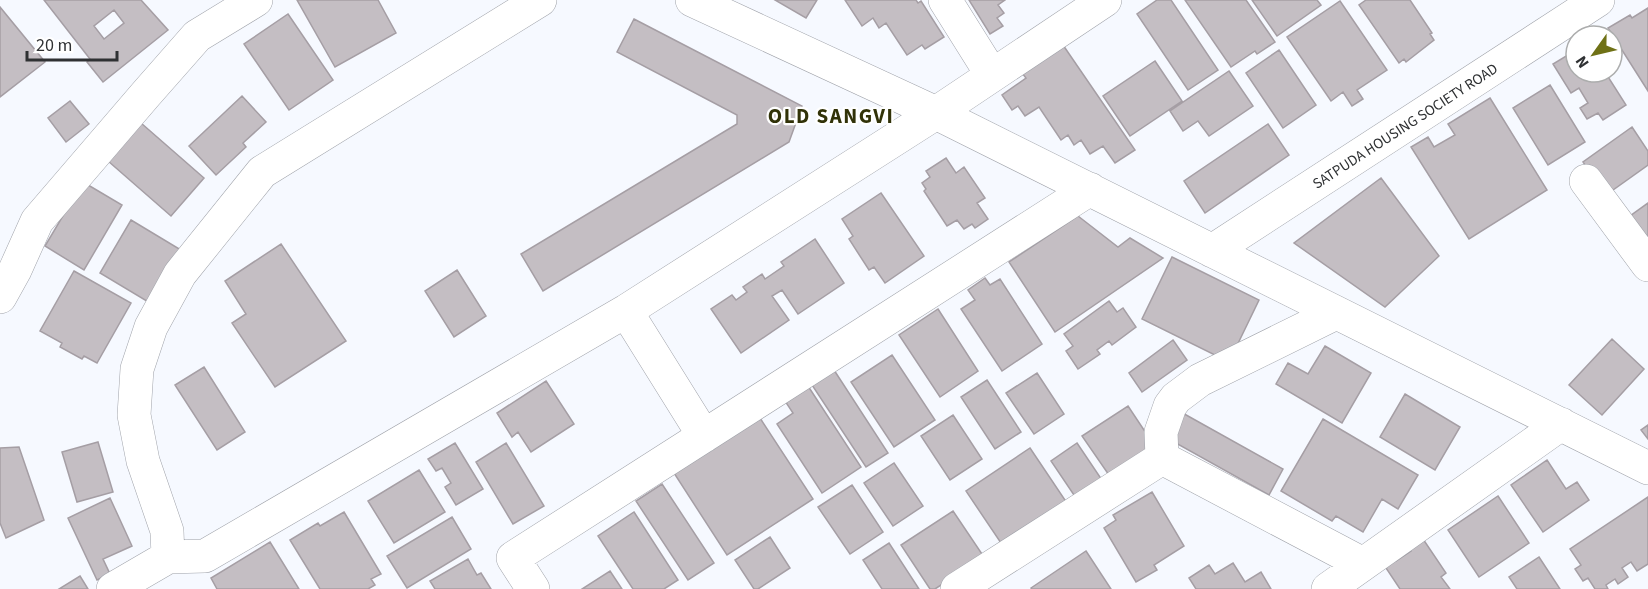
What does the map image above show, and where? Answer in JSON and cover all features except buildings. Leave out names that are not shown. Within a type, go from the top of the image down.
[{"type":"street","points":[[0,297],[37,221],[146,94],[197,36],[256,0]]},
{"type":"street","points":[[168,557],[167,531],[143,461],[134,415],[137,369],[151,327],[180,274],[262,172],[540,0]]},
{"type":"street","points":[[692,0],[936,113],[1648,468]]},
{"type":"street","points":[[945,0],[992,75]]},
{"type":"street","points":[[113,589],[168,557],[205,556],[626,310],[936,113],[1105,0]]},
{"type":"street","name":"SATPUDA HOUSING SOCIETY ROAD","points":[[1212,251],[1598,0]]},
{"type":"street","points":[[1586,181],[1648,265]]},
{"type":"street","points":[[533,589],[513,558],[1090,189]]},
{"type":"street","points":[[626,310],[704,436]]},
{"type":"street","points":[[1161,458],[1161,432],[1170,406],[1176,398],[1200,380],[1336,313]]},
{"type":"street","points":[[1328,589],[1561,424]]},
{"type":"street","points":[[1161,458],[1363,564]]},
{"type":"street","points":[[957,589],[1161,458]]},
{"type":"district","name":"OLD SANGVI","points":[[831,116]]}]
